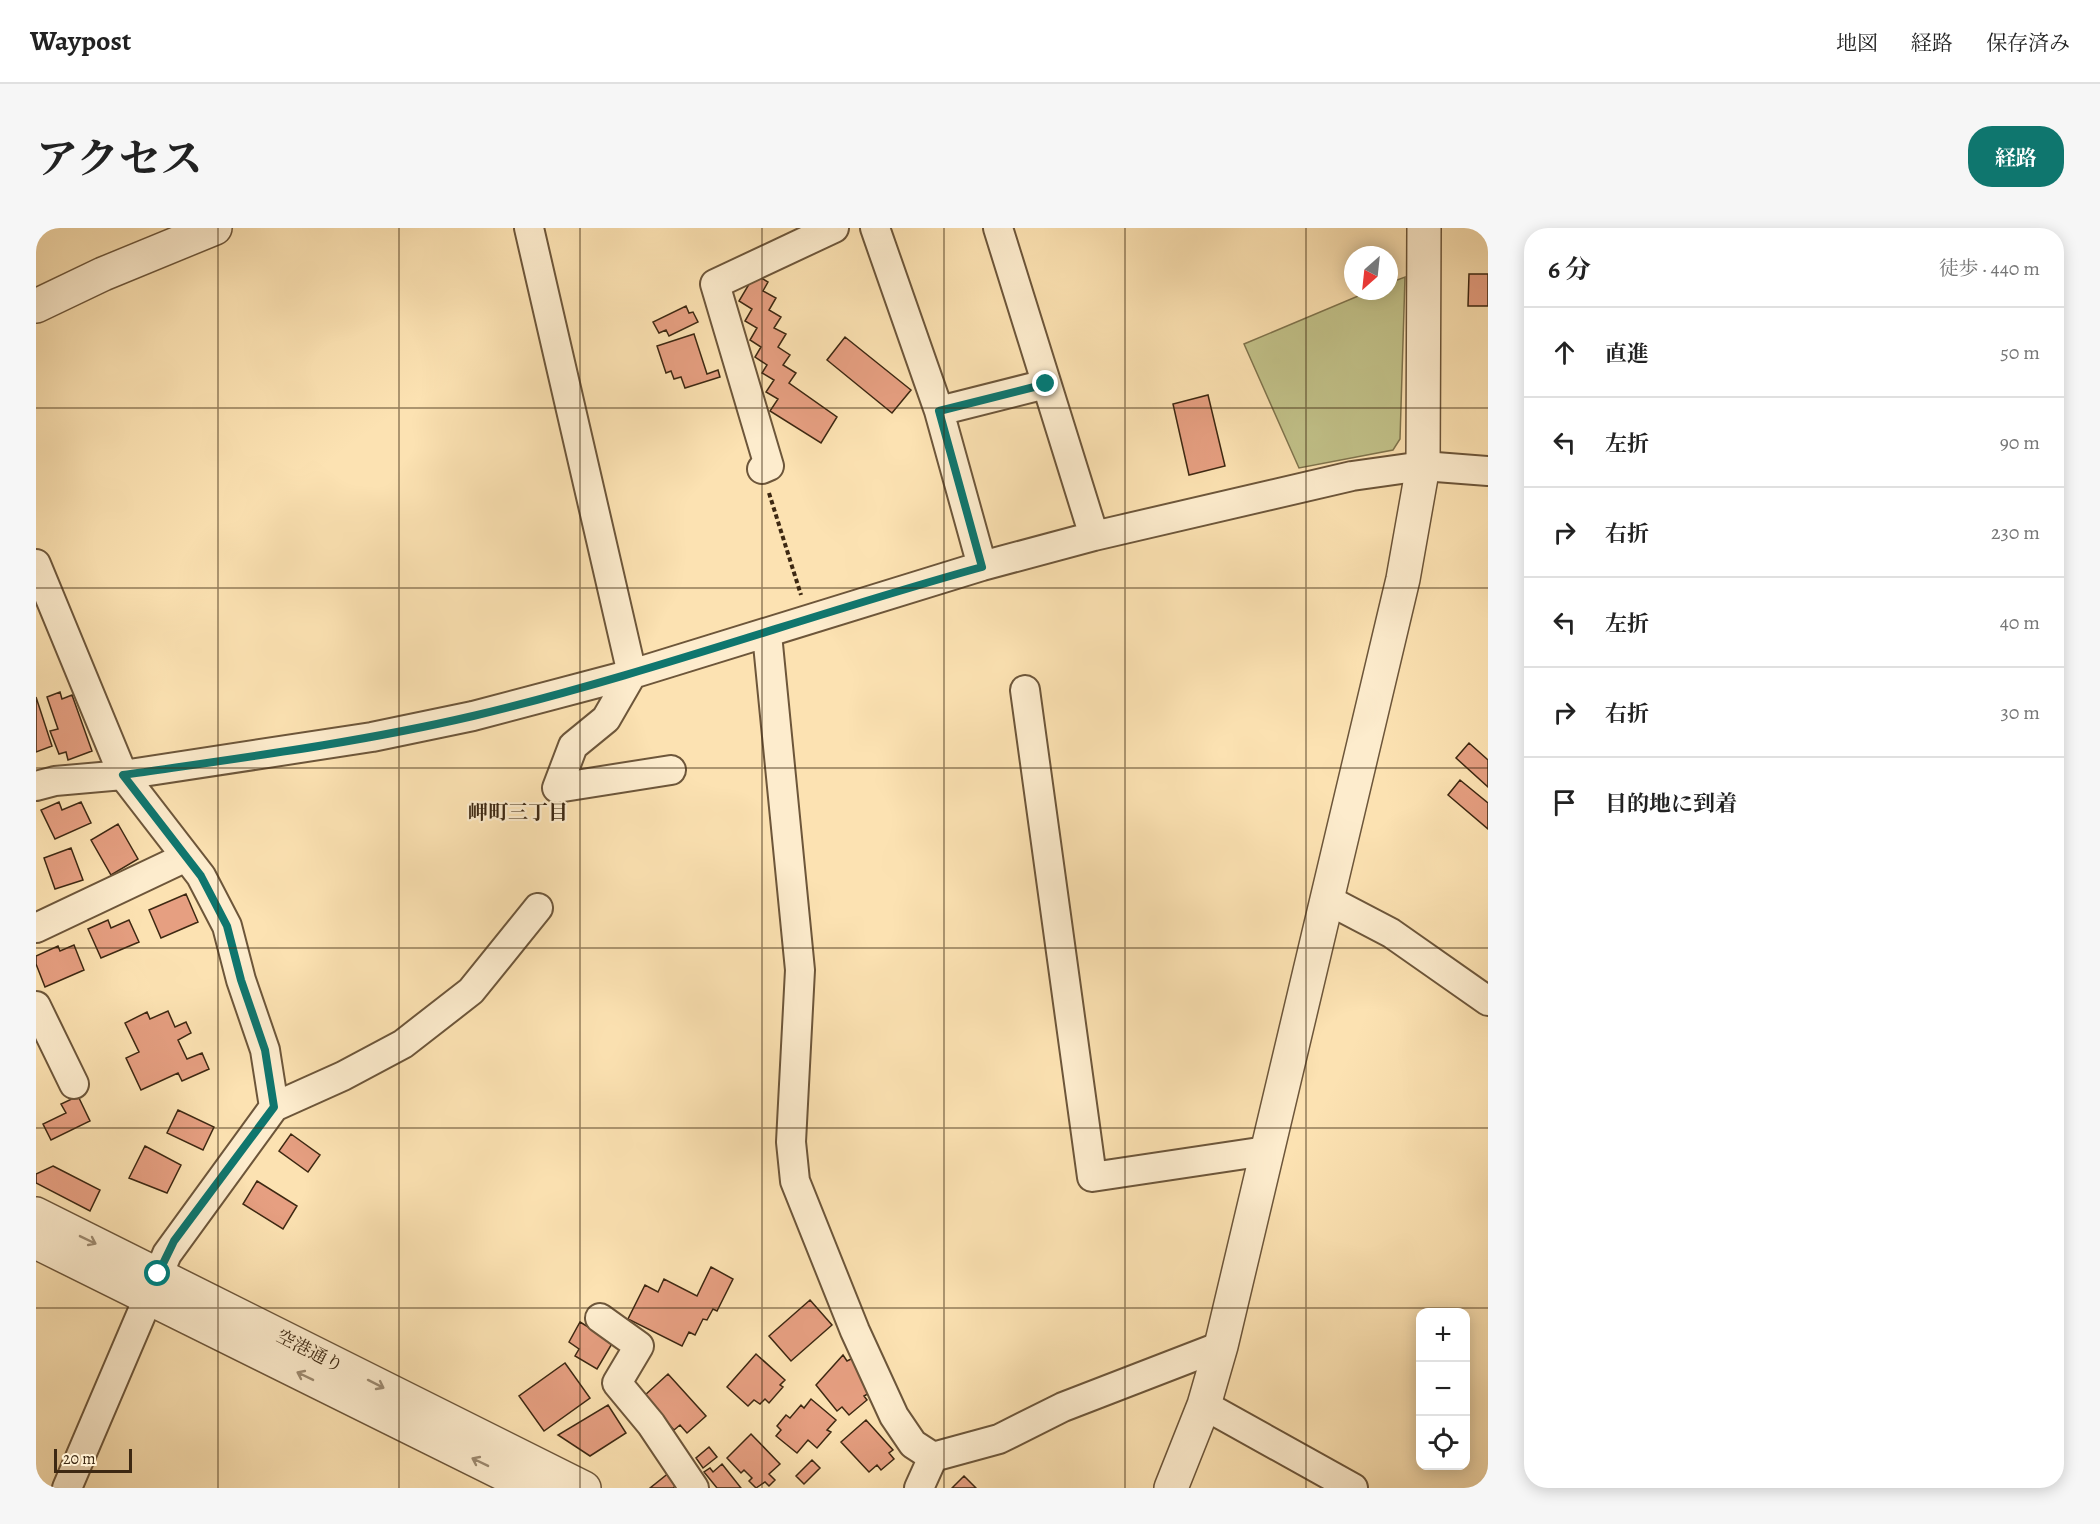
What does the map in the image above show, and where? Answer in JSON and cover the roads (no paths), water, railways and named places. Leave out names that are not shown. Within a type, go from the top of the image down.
[{"type":"street","points":[[36,306],[103,274],[215,228]]},
{"type":"street","points":[[529,228],[632,674],[606,719],[573,746],[556,788],[671,770]]},
{"type":"street","points":[[762,469],[769,466],[715,284],[834,228]]},
{"type":"street","points":[[875,228],[939,411],[982,567]]},
{"type":"street","points":[[999,228],[1094,536]]},
{"type":"street","points":[[1171,1488],[1204,1405],[1221,1346],[1403,579],[1423,466],[1424,228]]},
{"type":"street","points":[[939,411],[1046,384]]},
{"type":"street","points":[[36,786],[55,781],[123,775],[372,737],[473,716],[632,674],[767,634],[808,618],[1094,536],[1352,476],[1423,466],[1488,471]]},
{"type":"street","points":[[36,564],[123,775],[201,876],[227,926],[241,980],[265,1050],[274,1107]]},
{"type":"street","points":[[767,634],[800,970],[791,1142],[795,1181],[855,1331],[894,1416],[914,1444],[933,1457],[999,1439],[1063,1407],[1221,1346]]},
{"type":"street","points":[[1025,690],[1092,1177],[1266,1151]]},
{"type":"street","points":[[36,928],[186,857]]},
{"type":"street","points":[[1326,899],[1391,933],[1488,1001]]},
{"type":"street","points":[[67,1488],[152,1286],[174,1241],[274,1107],[343,1076],[403,1044],[471,991],[538,908]]},
{"type":"street","points":[[36,1006],[75,1084]]},
{"type":"street","name":"空港通り","points":[[36,1214],[152,1286],[532,1488]]},
{"type":"street","name":"空港通り","points":[[36,1242],[152,1286],[584,1488]]},
{"type":"street","points":[[600,1318],[639,1346],[617,1383],[651,1424],[694,1488]]},
{"type":"street","points":[[1204,1405],[1353,1488]]},
{"type":"street","points":[[919,1488],[933,1457]]},
{"type":"district","name":"岬町三丁目","points":[[518,812]]}]
